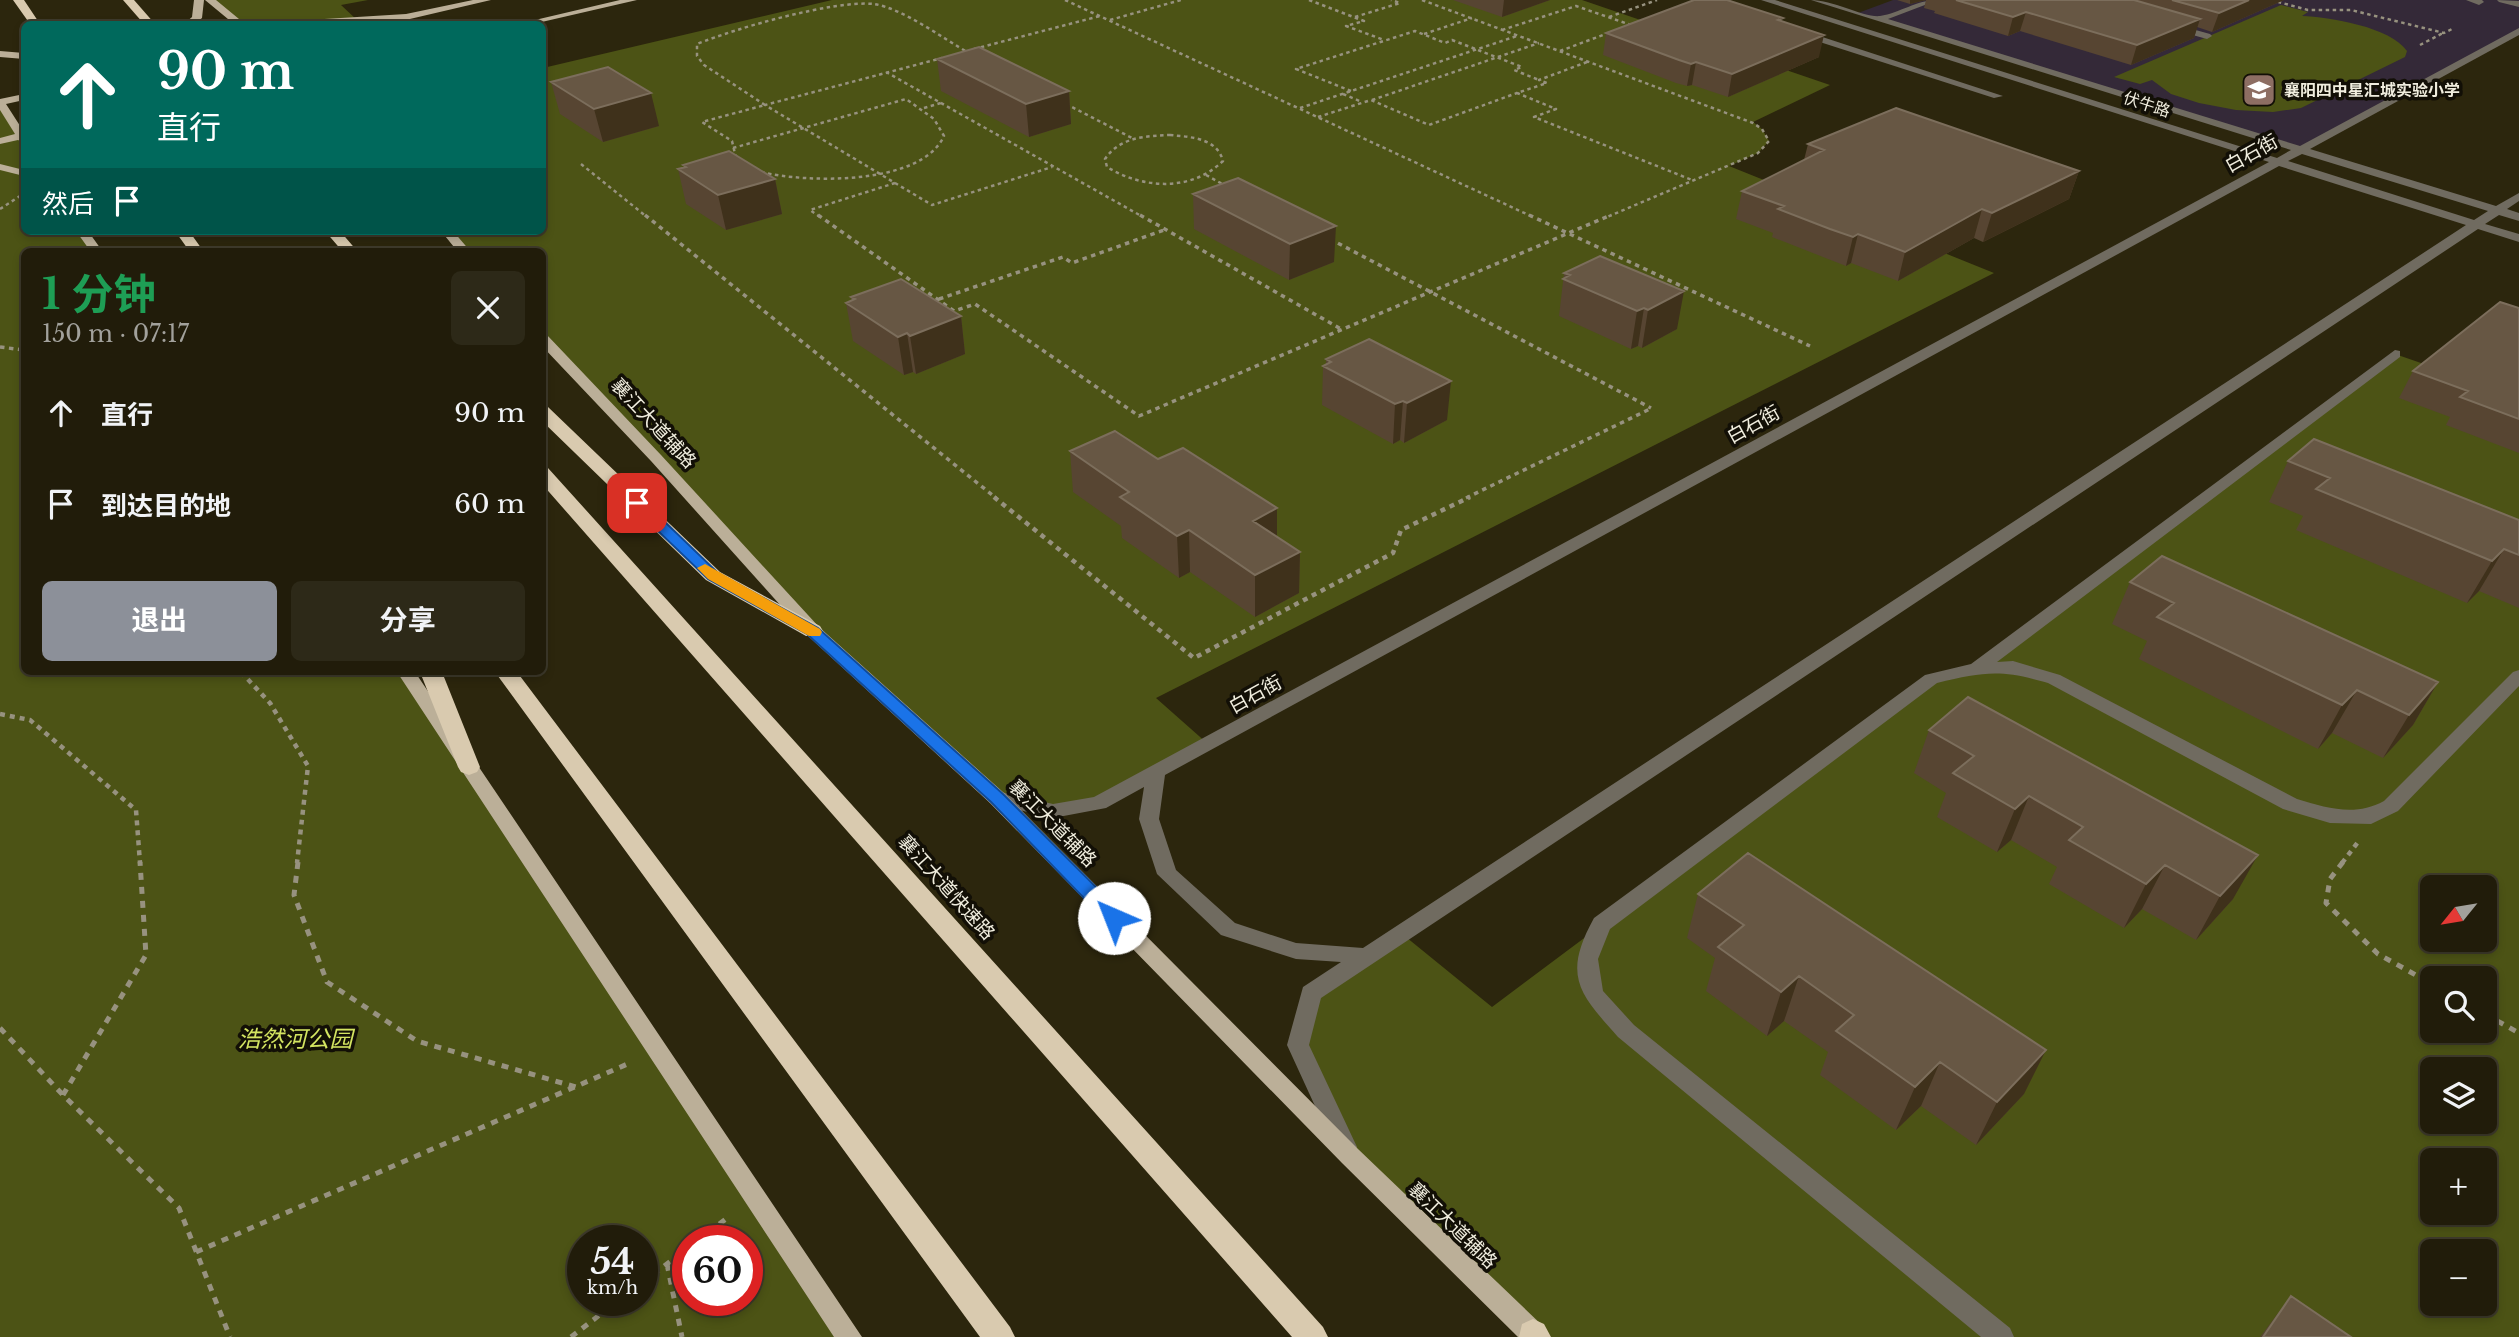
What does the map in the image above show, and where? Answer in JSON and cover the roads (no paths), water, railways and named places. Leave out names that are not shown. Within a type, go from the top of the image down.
[{"type":"highway","points":[[18,0],[33,21]]},
{"type":"highway","points":[[128,0],[147,21]]},
{"type":"highway","points":[[336,235],[347,248]]},
{"type":"highway","points":[[546,415],[713,576],[813,631]]},
{"type":"highway","name":"襄江大道快速路","points":[[546,476],[1311,1337]]},
{"type":"highway","points":[[432,675],[469,767]]},
{"type":"highway","points":[[508,675],[999,1337]]},
{"type":"main road","points":[[192,21],[197,18],[200,0]]},
{"type":"main road","points":[[210,0],[236,21]]},
{"type":"main road","points":[[385,21],[486,0]]},
{"type":"main road","points":[[537,21],[632,0]]},
{"type":"main road","points":[[341,21],[406,17]]},
{"type":"main road","points":[[0,54],[21,56]]},
{"type":"main road","points":[[0,102],[21,98]]},
{"type":"main road","points":[[0,102],[21,105]]},
{"type":"main road","points":[[0,102],[21,133]]},
{"type":"main road","points":[[0,141],[21,138]]},
{"type":"main road","points":[[0,167],[21,172]]},
{"type":"main road","name":"襄江大道辅路","points":[[546,342],[656,458],[813,631],[997,798],[1350,1157],[1535,1336]]},
{"type":"main road","points":[[408,675],[849,1337]]},
{"type":"street","name":"伏牛路","points":[[1766,0],[2519,238]]},
{"type":"street","points":[[1816,0],[2519,217]]},
{"type":"street","points":[[1879,19],[1933,0]]},
{"type":"street","points":[[2502,0],[2519,4]]},
{"type":"street","points":[[2169,25],[2207,36]]},
{"type":"street","points":[[1791,30],[1997,96]]},
{"type":"street","name":"白石街","points":[[997,798],[1053,811],[1099,803],[2519,31]]},
{"type":"street","points":[[1892,62],[1923,50]]},
{"type":"street","points":[[1350,1157],[1298,1045],[1311,993],[2519,196]]},
{"type":"street","points":[[1977,668],[2395,354]]},
{"type":"street","points":[[2001,1337],[1626,1031],[1593,994],[1587,959],[1601,924],[1931,679],[1977,668],[2013,667],[2054,679],[2290,804],[2330,816],[2371,817],[2391,806],[2519,676]]},
{"type":"street","points":[[1156,772],[1149,820],[1167,874],[1228,929],[1296,951],[1366,956]]},
{"type":"place","name":"襄阳四中星汇城实验小学","points":[[2259,90]]},
{"type":"park label","name":"浩然河公园","points":[[295,1039]]}]
